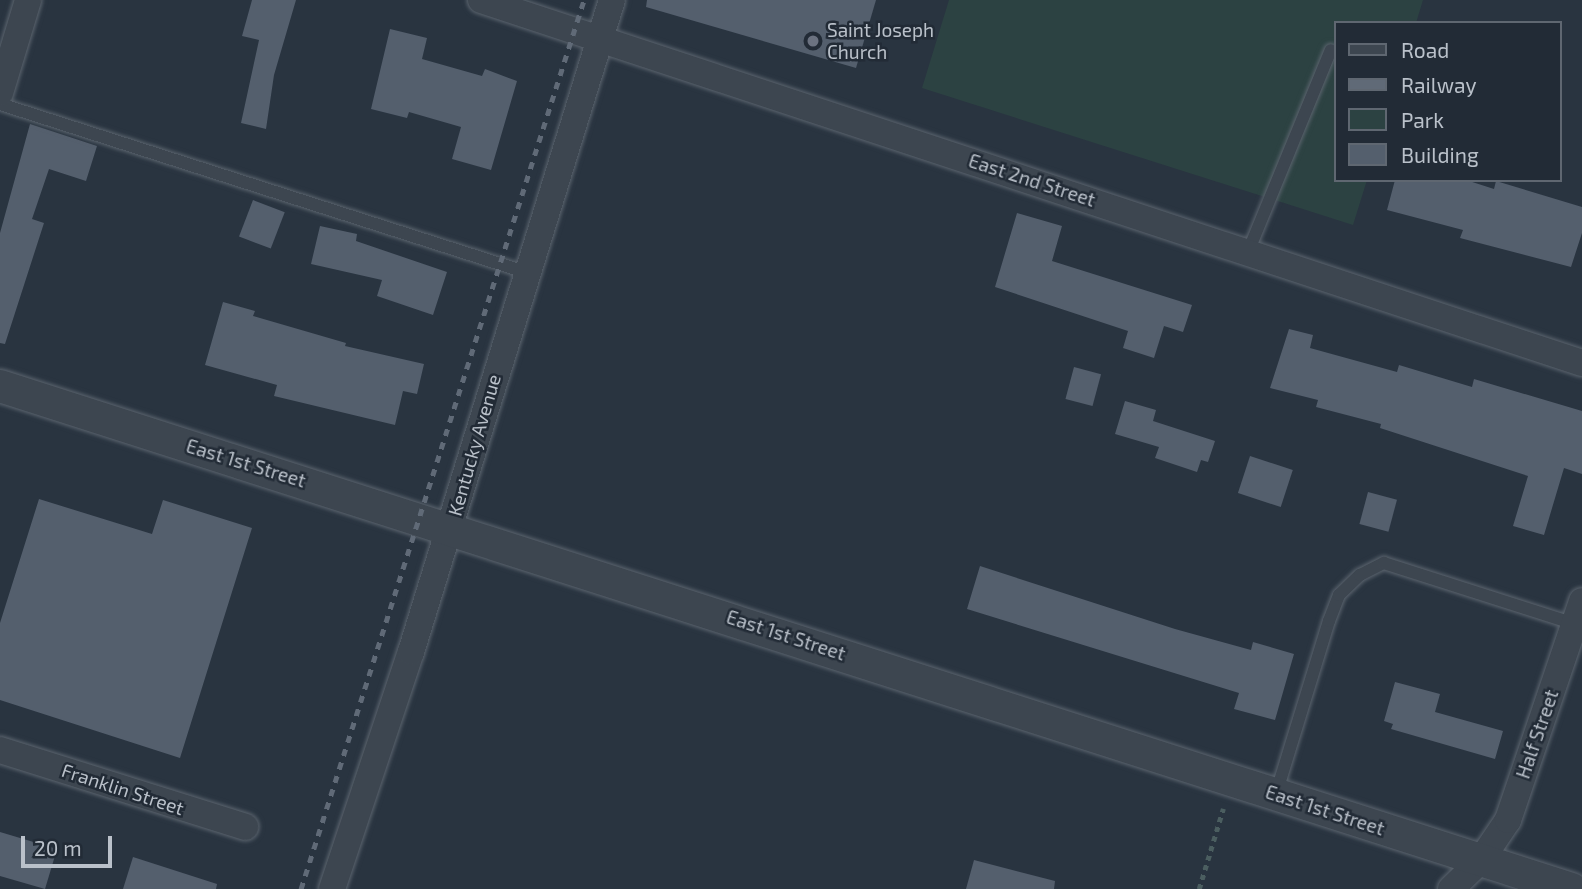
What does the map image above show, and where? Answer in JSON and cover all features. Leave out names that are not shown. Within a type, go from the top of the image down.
[{"type":"street","points":[[0,93],[28,0]]},
{"type":"street","name":"East 2nd Street","points":[[481,0],[600,37],[1582,363]]},
{"type":"street","name":"Kentucky Avenue","points":[[332,889],[450,527],[525,272],[612,0]]},
{"type":"street","name":"East 1st Street","points":[[0,386],[450,527],[1570,889]]},
{"type":"street","name":"Half Street","points":[[1451,889],[1480,860],[1507,820],[1579,617]]},
{"type":"street","name":"Franklin Street","points":[[0,750],[245,827]]},
{"type":"lane","points":[[1248,252],[1331,50]]},
{"type":"lane","points":[[0,104],[525,272]]},
{"type":"lane","points":[[1276,794],[1329,621],[1339,595],[1360,575],[1384,563],[1579,617]]},
{"type":"path","points":[[1199,889],[1222,811]]},
{"type":"green space","points":[[949,0],[1423,0],[1417,21],[1334,21],[1334,182],[1366,182],[1353,225],[922,88]]},
{"type":"building","points":[[252,0],[296,0],[274,75],[266,129],[241,123],[259,40],[242,36]]},
{"type":"building","name":"Saint Joseph Church","points":[[647,0],[876,0],[856,68],[646,7]]},
{"type":"building","points":[[390,29],[427,38],[422,59],[482,76],[485,69],[517,81],[491,170],[452,159],[461,127],[409,112],[407,118],[371,109]]},
{"type":"building","points":[[30,124],[97,146],[86,181],[49,169],[32,219],[44,223],[5,344],[0,343],[0,233]]},
{"type":"building","points":[[1394,182],[1472,182],[1494,189],[1496,182],[1499,182],[1582,207],[1582,233],[1571,267],[1460,238],[1463,230],[1387,210]]},
{"type":"building","points":[[253,200],[285,212],[271,249],[239,236]]},
{"type":"building","points":[[1017,213],[1062,226],[1052,261],[1192,305],[1183,332],[1164,326],[1154,358],[1123,348],[1128,331],[995,287]]},
{"type":"building","points":[[320,226],[357,234],[356,241],[447,272],[433,315],[377,296],[382,280],[311,264]]},
{"type":"building","points":[[223,302],[255,311],[253,316],[346,343],[345,346],[424,364],[417,394],[403,391],[395,425],[274,396],[277,385],[205,365]]},
{"type":"building","points":[[1289,329],[1313,335],[1310,348],[1397,372],[1399,365],[1472,387],[1474,379],[1582,411],[1582,474],[1564,468],[1544,535],[1513,526],[1528,476],[1380,428],[1381,424],[1316,407],[1318,400],[1270,388]]},
{"type":"building","points":[[1074,367],[1101,374],[1093,406],[1065,399]]},
{"type":"building","points":[[1125,401],[1156,410],[1153,421],[1215,441],[1208,462],[1201,460],[1197,472],[1155,458],[1159,447],[1115,434]]},
{"type":"building","points":[[1250,456],[1293,470],[1281,507],[1238,493]]},
{"type":"building","points":[[1368,492],[1397,500],[1388,532],[1359,524]]},
{"type":"building","points":[[39,499],[152,534],[163,500],[252,528],[180,758],[0,700],[0,623]]},
{"type":"building","points":[[980,566],[1175,629],[1251,650],[1253,642],[1294,654],[1275,720],[1234,709],[1239,693],[967,609]]},
{"type":"building","points":[[1395,682],[1440,694],[1435,712],[1503,731],[1495,759],[1391,729],[1393,724],[1384,721]]},
{"type":"building","points":[[0,832],[57,849],[45,889],[0,876]]},
{"type":"building","points":[[133,857],[217,884],[216,889],[123,889]]},
{"type":"building","points":[[974,860],[1055,881],[1054,889],[966,889]]},
{"type":"railway","points":[[301,889],[584,0]]},
{"type":"place","name":"Saint Joseph Church","points":[[813,41]]}]
